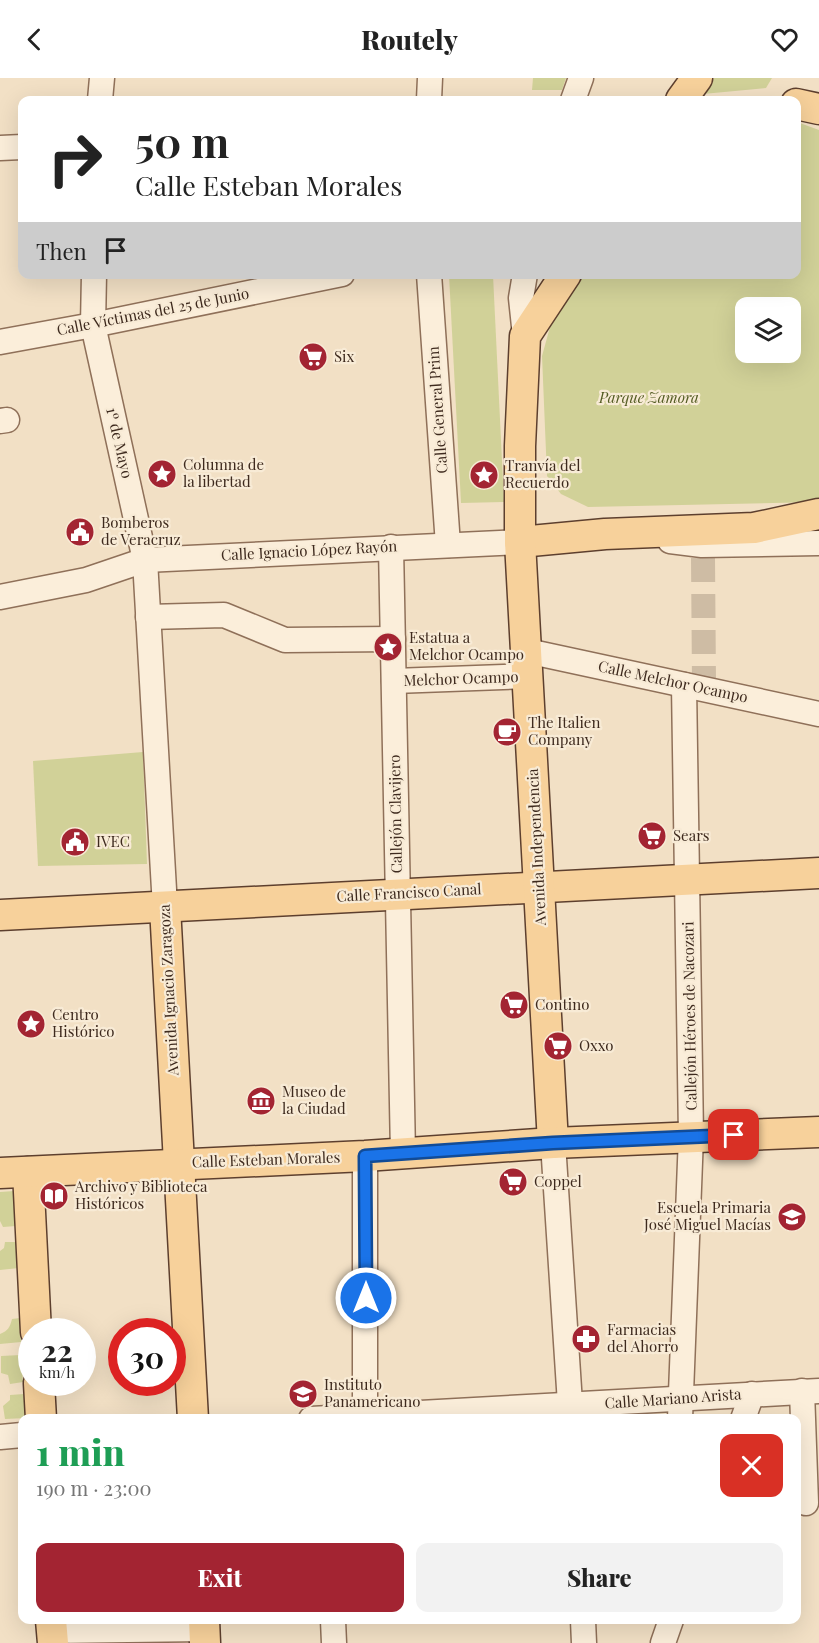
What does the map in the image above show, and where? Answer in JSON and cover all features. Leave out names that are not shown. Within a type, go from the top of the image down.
[{"type":"main road","points":[[684,96],[697,78]]},
{"type":"main road","points":[[525,336],[563,279]]},
{"type":"main road","name":"Avenida Independencia","points":[[525,336],[520,446],[520,542],[553,1143]]},
{"type":"main road","name":"Calle Ignacio López Rayón","points":[[520,542],[605,534],[754,528],[819,514]]},
{"type":"main road","name":"Calle Francisco Canal","points":[[0,915],[819,873]]},
{"type":"main road","name":"Avenida Ignacio Zaragoza","points":[[165,907],[193,1414]]},
{"type":"main road","name":"Calle Esteban Morales","points":[[14,1172],[365,1156],[553,1143],[819,1131]]},
{"type":"main road","points":[[14,1172],[34,1318]]},
{"type":"main road","points":[[40,1396],[41,1414]]},
{"type":"street","points":[[100,96],[102,78]]},
{"type":"street","points":[[429,96],[430,78]]},
{"type":"street","points":[[574,96],[580,78]]},
{"type":"street","points":[[0,148],[18,147]]},
{"type":"street","name":"1º de Mayo","points":[[94,279],[93,325],[146,560]]},
{"type":"street","name":"Calle Víctimas del 25 de Junio","points":[[0,342],[318,279]]},
{"type":"street","name":"Calle General Prim","points":[[429,279],[448,545]]},
{"type":"street","name":"Avenida Independencia","points":[[523,286],[525,336]]},
{"type":"street","name":"Calle Ignacio López Rayón","points":[[623,534],[702,551],[819,543]]},
{"type":"street","name":"Calle Ignacio López Rayón","points":[[0,597],[86,580],[146,560],[520,542]]},
{"type":"street","name":"Callejón Clavijero","points":[[391,547],[403,1154]]},
{"type":"street","name":"Avenida Ignacio Zaragoza","points":[[146,560],[165,907]]},
{"type":"street","points":[[148,617],[224,615],[285,640],[393,639]]},
{"type":"street","name":"Melchor Ocampo","points":[[394,681],[527,663]]},
{"type":"street","name":"Calle Melchor Ocampo","points":[[527,663],[698,686],[819,714]]},
{"type":"street","name":"Callejón Héroes de Nacozari","points":[[681,1409],[691,1136],[688,880],[698,686]]},
{"type":"street","name":"Avenida Independencia","points":[[553,1143],[570,1412]]},
{"type":"street","points":[[365,1156],[366,1414]]},
{"type":"street","points":[[806,1503],[811,1391]]},
{"type":"street","name":"Calle Mariano Arista","points":[[488,1414],[681,1409],[752,1394],[811,1391]]},
{"type":"street","points":[[745,1414],[752,1394]]},
{"type":"street","points":[[0,1437],[18,1435]]},
{"type":"street","points":[[333,1624],[334,1643]]},
{"type":"street","points":[[583,1624],[584,1643]]},
{"type":"street","points":[[663,1643],[670,1624]]},
{"type":"street","points":[[52,1631],[204,1631]]},
{"type":"green space","points":[[533,78],[566,78],[562,90],[532,90]]},
{"type":"green space","points":[[714,78],[772,78],[766,88],[703,94]]},
{"type":"green space","name":"Parque Zamora","points":[[801,123],[819,130],[819,502],[588,507],[561,494],[547,476],[542,356],[550,327],[578,279],[801,279]]},
{"type":"green space","points":[[449,279],[493,279],[504,502],[461,503]]},
{"type":"green space","points":[[143,752],[147,864],[38,866],[33,761]]},
{"type":"green space","points":[[14,1191],[16,1226],[3,1227],[0,1221],[0,1192]]},
{"type":"green space","points":[[5,1242],[17,1242],[19,1268],[0,1270],[0,1251],[4,1248]]},
{"type":"green space","points":[[18,1318],[18,1342],[0,1344],[0,1334],[5,1332],[12,1319]]},
{"type":"green space","points":[[18,1355],[18,1383],[10,1384],[8,1375],[1,1373],[1,1356]]},
{"type":"green space","points":[[10,1395],[24,1396],[26,1414],[18,1414],[18,1418],[5,1419],[3,1406],[10,1400]]},
{"type":"tunnel","points":[[703,558],[704,683]]},
{"type":"place","name":"Six","points":[[313,357]]},
{"type":"place","name":"Columna de la libertad","points":[[162,474]]},
{"type":"place","name":"Tranvía del Recuerdo","points":[[484,475]]},
{"type":"place","name":"Bomberos de Veracruz","points":[[80,532]]},
{"type":"place","name":"Estatua a Melchor Ocampo","points":[[388,647]]},
{"type":"place","name":"The Italien Company","points":[[507,732]]},
{"type":"place","name":"Sears","points":[[652,836]]},
{"type":"place","name":"IVEC","points":[[75,842]]},
{"type":"place","name":"Contino","points":[[514,1005]]},
{"type":"place","name":"Centro Histórico","points":[[31,1024]]},
{"type":"place","name":"Oxxo","points":[[558,1046]]},
{"type":"place","name":"Museo de la Ciudad","points":[[261,1101]]},
{"type":"place","name":"Coppel","points":[[513,1182]]},
{"type":"place","name":"Archivo y Biblioteca Históricos","points":[[54,1196]]},
{"type":"place","name":"Escuela Primaria José Miguel Macías","points":[[792,1217]]},
{"type":"place","name":"Farmacias del Ahorro","points":[[586,1339]]},
{"type":"place","name":"Instituto Panamericano","points":[[303,1394]]},
{"type":"route","points":[[366,1298],[365,1156],[553,1143],[734,1135]]}]
